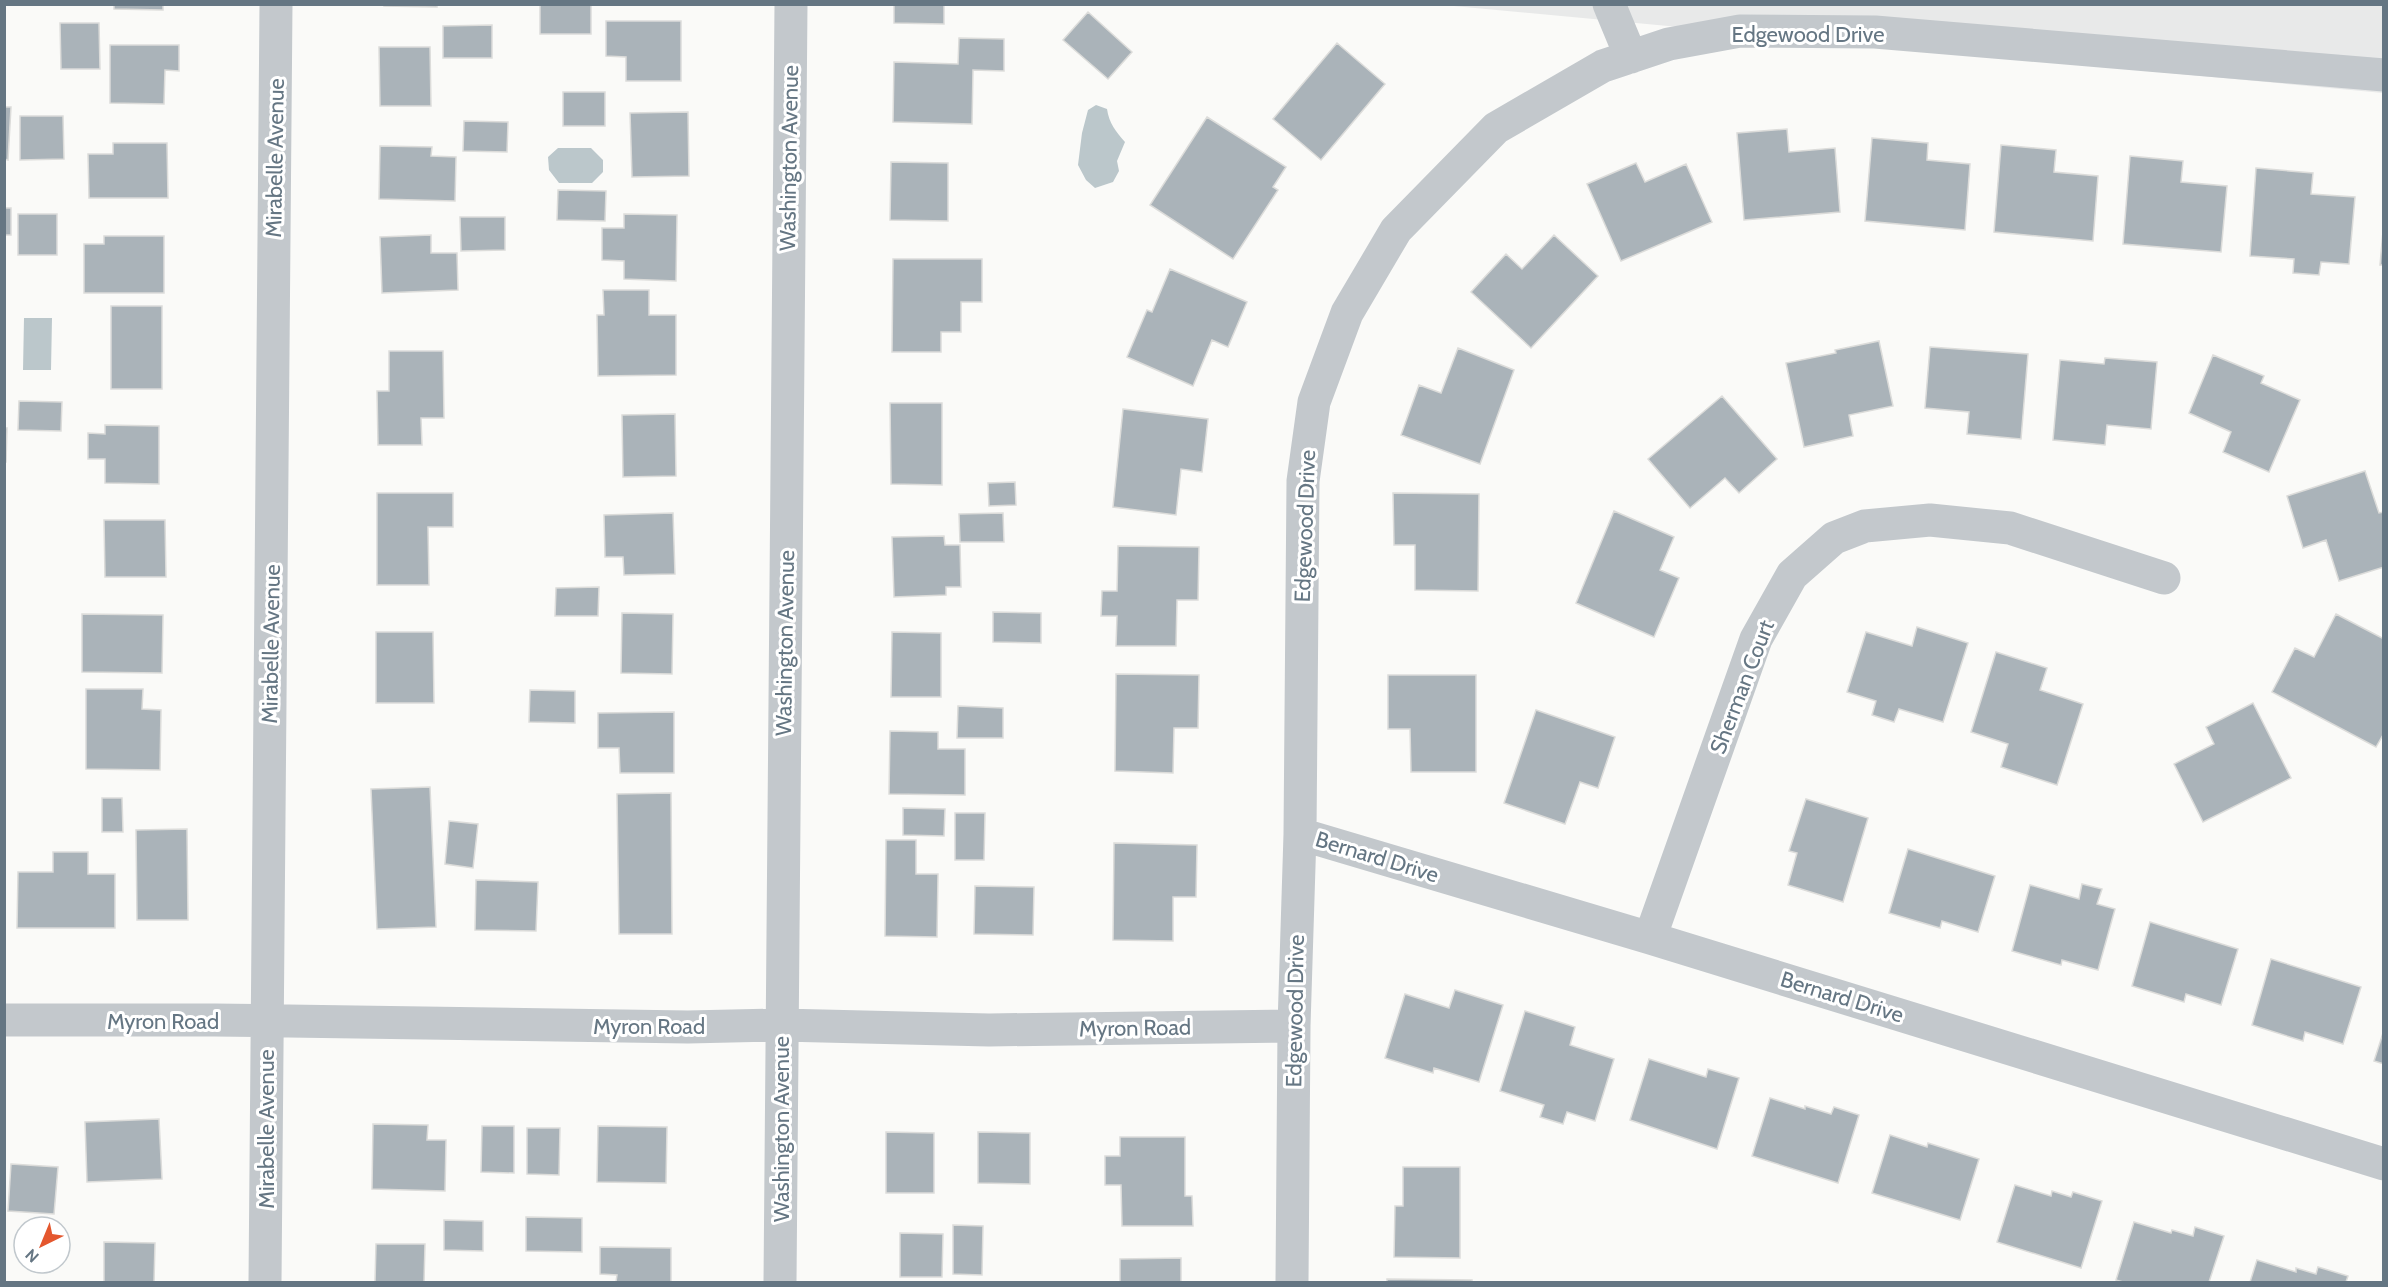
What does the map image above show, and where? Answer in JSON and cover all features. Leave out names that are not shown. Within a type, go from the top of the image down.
[{"type":"street","name":"Mirabelle Avenue","points":[[265,1282],[276,4]]},
{"type":"street","name":"Washington Avenue","points":[[780,1282],[790,4]]},
{"type":"street","points":[[1609,4],[1631,57]]},
{"type":"street","name":"Edgewood Drive","points":[[1292,1282],[1294,1026],[1300,834],[1303,481],[1314,402],[1347,313],[1396,230],[1496,128],[1603,66],[1669,44],[1740,32],[1875,32],[2384,75]]},
{"type":"street","name":"Sherman Court","points":[[1650,938],[1756,639],[1792,575],[1834,538],[1865,526],[1930,520],[2010,528],[2164,578]]},
{"type":"street","name":"Bernard Drive","points":[[1300,834],[1650,938],[2384,1164]]},
{"type":"street","name":"Myron Road","points":[[4,1020],[688,1027],[782,1025],[989,1030],[1294,1026]]},
{"type":"shaded area","points":[[1443,5],[2383,5],[2383,93]]},
{"type":"shaded area","points":[[1096,105],[1107,109],[1113,127],[1125,142],[1117,161],[1119,171],[1113,182],[1095,188],[1086,180],[1078,165],[1088,110]]},
{"type":"shaded area","points":[[558,148],[591,148],[603,160],[603,172],[592,183],[559,183],[549,170],[548,157]]},
{"type":"shaded area","points":[[24,318],[52,318],[51,370],[23,370]]},
{"type":"building","points":[[114,4],[163,4],[163,10],[114,9]]},
{"type":"building","points":[[384,4],[437,4],[437,7],[384,6]]},
{"type":"building","points":[[540,4],[591,4],[591,34],[540,34]]},
{"type":"building","points":[[894,4],[944,4],[944,24],[894,23]]},
{"type":"building","points":[[1088,12],[1132,52],[1108,79],[1063,40]]},
{"type":"building","points":[[606,21],[681,21],[681,81],[626,81],[626,57],[606,56]]},
{"type":"building","points":[[60,23],[99,23],[100,69],[61,69]]},
{"type":"building","points":[[492,25],[492,58],[443,58],[443,26]]},
{"type":"building","points":[[959,38],[1004,39],[1004,71],[973,70],[972,124],[893,122],[894,62],[958,64]]},
{"type":"building","points":[[1337,43],[1385,84],[1321,160],[1273,119]]},
{"type":"building","points":[[110,45],[179,45],[179,71],[165,70],[164,104],[110,103]]},
{"type":"building","points":[[379,47],[430,47],[431,106],[380,106]]},
{"type":"building","points":[[563,92],[605,92],[605,126],[563,126]]},
{"type":"building","points":[[4,107],[11,107],[8,160],[4,159]]},
{"type":"building","points":[[688,112],[689,176],[632,177],[630,113]]},
{"type":"building","points":[[20,116],[63,116],[64,159],[20,160]]},
{"type":"building","points":[[1207,117],[1286,167],[1273,187],[1278,190],[1233,259],[1150,205]]},
{"type":"building","points":[[464,121],[508,122],[507,152],[463,151]]},
{"type":"building","points":[[1787,129],[1789,152],[1835,148],[1840,212],[1744,220],[1737,133]]},
{"type":"building","points":[[1872,138],[1928,143],[1927,160],[1970,164],[1965,230],[1865,221]]},
{"type":"building","points":[[113,143],[167,143],[168,198],[89,198],[88,154],[113,154]]},
{"type":"building","points":[[2001,145],[2056,150],[2054,172],[2098,176],[2093,241],[1994,232]]},
{"type":"building","points":[[380,146],[432,147],[431,156],[456,157],[455,201],[379,199]]},
{"type":"building","points":[[2130,156],[2183,161],[2181,182],[2227,186],[2221,252],[2123,244]]},
{"type":"building","points":[[891,162],[948,163],[948,221],[890,220]]},
{"type":"building","points":[[1636,163],[1645,182],[1686,164],[1712,222],[1621,261],[1587,184]]},
{"type":"building","points":[[2256,168],[2313,173],[2311,194],[2355,197],[2349,264],[2321,262],[2319,275],[2293,273],[2294,259],[2250,256]]},
{"type":"building","points":[[558,190],[606,191],[605,221],[557,220]]},
{"type":"building","points":[[4,208],[11,208],[11,235],[4,235]]},
{"type":"building","points":[[18,214],[57,214],[57,255],[18,255]]},
{"type":"building","points":[[624,214],[677,215],[676,281],[624,279],[624,261],[602,260],[602,228],[624,228]]},
{"type":"building","points":[[460,217],[505,217],[505,250],[461,251]]},
{"type":"building","points":[[2384,220],[2384,265],[2380,265]]},
{"type":"building","points":[[431,235],[431,253],[457,253],[458,290],[382,293],[380,237]]},
{"type":"building","points":[[1554,235],[1598,276],[1531,348],[1471,292],[1506,254],[1522,269]]},
{"type":"building","points":[[104,236],[164,236],[164,293],[84,293],[84,244],[104,244]]},
{"type":"building","points":[[893,259],[982,259],[982,302],[961,302],[961,332],[941,332],[941,352],[892,352]]},
{"type":"building","points":[[1170,269],[1247,302],[1228,347],[1212,340],[1193,386],[1127,357],[1147,310],[1152,312]]},
{"type":"building","points":[[603,290],[649,290],[649,315],[676,315],[676,375],[598,376],[597,315],[604,315]]},
{"type":"building","points":[[111,306],[162,306],[162,389],[111,389]]},
{"type":"building","points":[[1879,341],[1893,406],[1849,415],[1853,436],[1804,447],[1786,363]]},
{"type":"building","points":[[1930,347],[2028,354],[2021,439],[1967,434],[1969,412],[1925,408]]},
{"type":"building","points":[[1458,348],[1514,370],[1480,464],[1401,435],[1419,385],[1441,393]]},
{"type":"building","points":[[389,351],[443,351],[444,418],[421,418],[422,445],[378,445],[377,391],[389,391]]},
{"type":"building","points":[[2213,355],[2264,376],[2261,383],[2300,400],[2269,472],[2223,452],[2231,432],[2189,413]]},
{"type":"building","points":[[2105,358],[2157,362],[2151,429],[2107,425],[2105,445],[2053,440],[2060,360],[2104,364]]},
{"type":"building","points":[[1722,396],[1777,459],[1739,493],[1725,478],[1690,508],[1648,459]]},
{"type":"building","points":[[19,401],[62,402],[61,431],[18,430]]},
{"type":"building","points":[[890,403],[942,403],[942,485],[891,484]]},
{"type":"building","points":[[1123,409],[1208,419],[1202,472],[1181,469],[1176,515],[1113,507]]},
{"type":"building","points":[[675,414],[676,476],[623,477],[622,415]]},
{"type":"building","points":[[105,425],[159,426],[159,484],[105,483],[105,459],[88,459],[88,433],[105,434]]},
{"type":"building","points":[[4,428],[7,428],[6,462],[4,462]]},
{"type":"building","points":[[2365,471],[2379,513],[2384,512],[2384,567],[2339,581],[2326,540],[2303,548],[2287,496]]},
{"type":"building","points":[[1015,482],[1016,505],[989,506],[988,483]]},
{"type":"building","points":[[377,493],[453,493],[453,527],[428,527],[429,585],[377,585]]},
{"type":"building","points":[[1393,493],[1479,494],[1478,591],[1415,590],[1415,545],[1394,545]]},
{"type":"building","points":[[1614,511],[1674,537],[1660,570],[1679,578],[1654,637],[1576,603]]},
{"type":"building","points":[[673,513],[675,574],[624,575],[623,557],[605,557],[604,515]]},
{"type":"building","points":[[1003,513],[1004,542],[960,542],[959,514]]},
{"type":"building","points":[[104,520],[165,520],[166,577],[105,577]]},
{"type":"building","points":[[944,536],[945,545],[960,545],[961,587],[946,587],[946,595],[894,597],[892,537]]},
{"type":"building","points":[[1118,546],[1199,547],[1198,600],[1177,600],[1176,646],[1116,646],[1117,616],[1101,616],[1102,591],[1117,591]]},
{"type":"building","points":[[599,587],[598,616],[555,616],[556,588]]},
{"type":"building","points":[[993,612],[1041,613],[1041,643],[993,642]]},
{"type":"building","points":[[622,613],[673,614],[672,674],[621,673]]},
{"type":"building","points":[[82,614],[163,615],[162,673],[82,672]]},
{"type":"building","points":[[2336,614],[2384,639],[2384,733],[2376,747],[2272,692],[2295,648],[2314,657]]},
{"type":"building","points":[[1917,627],[1968,643],[1943,722],[1899,709],[1894,722],[1872,715],[1876,701],[1847,692],[1866,632],[1912,646]]},
{"type":"building","points":[[376,632],[433,632],[434,703],[376,703]]},
{"type":"building","points":[[892,632],[941,633],[941,697],[891,697]]},
{"type":"building","points":[[1996,652],[2047,668],[2040,690],[2083,704],[2057,785],[2001,767],[2008,744],[1971,732]]},
{"type":"building","points":[[1116,674],[1199,675],[1198,728],[1174,728],[1173,773],[1115,771]]},
{"type":"building","points":[[1388,675],[1476,675],[1476,772],[1411,772],[1410,729],[1388,729]]},
{"type":"building","points":[[86,689],[143,689],[142,709],[161,710],[160,770],[86,769]]},
{"type":"building","points":[[530,690],[575,691],[575,723],[529,722]]},
{"type":"building","points":[[2253,703],[2291,778],[2203,822],[2174,764],[2214,744],[2206,727]]},
{"type":"building","points":[[958,706],[1003,708],[1003,738],[957,738]]},
{"type":"building","points":[[1536,710],[1615,737],[1598,788],[1580,782],[1565,824],[1504,803]]},
{"type":"building","points":[[674,712],[674,773],[620,773],[619,748],[598,748],[598,713]]},
{"type":"building","points":[[890,731],[938,732],[938,749],[965,749],[965,795],[889,794]]},
{"type":"building","points":[[430,787],[436,927],[377,929],[371,789]]},
{"type":"building","points":[[671,793],[672,934],[619,934],[617,794]]},
{"type":"building","points":[[102,798],[122,798],[123,832],[102,832]]},
{"type":"building","points":[[1806,799],[1868,818],[1843,902],[1788,885],[1797,853],[1789,851]]},
{"type":"building","points":[[903,808],[945,809],[944,836],[903,835]]},
{"type":"building","points":[[955,813],[985,813],[984,860],[955,860]]},
{"type":"building","points":[[449,821],[478,824],[473,868],[445,864]]},
{"type":"building","points":[[187,829],[188,920],[137,920],[136,830]]},
{"type":"building","points":[[886,840],[916,840],[916,874],[938,874],[937,937],[885,936]]},
{"type":"building","points":[[1114,843],[1197,845],[1196,897],[1173,897],[1173,941],[1113,940]]},
{"type":"building","points":[[1908,849],[1995,876],[1978,932],[1942,921],[1940,928],[1889,913]]},
{"type":"building","points":[[53,852],[88,852],[88,874],[115,874],[115,928],[17,928],[18,872],[53,872]]},
{"type":"building","points":[[476,880],[538,882],[536,931],[475,930]]},
{"type":"building","points":[[2082,884],[2102,889],[2097,904],[2115,909],[2098,970],[2062,960],[2061,965],[2012,951],[2030,885],[2079,899]]},
{"type":"building","points":[[975,886],[1034,887],[1033,935],[974,934]]},
{"type":"building","points":[[2150,922],[2238,949],[2221,1005],[2186,994],[2184,1002],[2132,986]]},
{"type":"building","points":[[2271,959],[2361,987],[2343,1044],[2305,1032],[2303,1041],[2252,1025]]},
{"type":"building","points":[[1455,990],[1503,1005],[1479,1082],[1434,1068],[1433,1073],[1385,1058],[1405,994],[1449,1008]]},
{"type":"building","points":[[1525,1011],[1575,1027],[1570,1045],[1614,1059],[1595,1121],[1567,1112],[1563,1124],[1540,1117],[1544,1105],[1500,1091]]},
{"type":"building","points":[[2384,1030],[2384,1064],[2374,1061]]},
{"type":"building","points":[[1649,1059],[1706,1077],[1708,1069],[1739,1078],[1717,1149],[1630,1120]]},
{"type":"building","points":[[1770,1098],[1831,1114],[1834,1107],[1859,1115],[1838,1183],[1752,1156]]},
{"type":"building","points":[[159,1119],[162,1179],[87,1182],[85,1122]]},
{"type":"building","points":[[373,1124],[428,1125],[427,1140],[446,1140],[445,1191],[372,1189]]},
{"type":"building","points":[[482,1126],[514,1126],[514,1173],[481,1172]]},
{"type":"building","points":[[598,1126],[667,1127],[666,1183],[597,1182]]},
{"type":"building","points":[[527,1128],[560,1128],[559,1175],[527,1174]]},
{"type":"building","points":[[886,1132],[934,1133],[934,1193],[886,1193]]},
{"type":"building","points":[[978,1132],[1030,1133],[1030,1184],[978,1183]]},
{"type":"building","points":[[1890,1135],[1927,1147],[1928,1143],[1979,1159],[1960,1220],[1872,1193]]},
{"type":"building","points":[[1120,1137],[1185,1137],[1185,1196],[1192,1196],[1193,1226],[1122,1226],[1121,1185],[1105,1185],[1105,1156],[1120,1156]]},
{"type":"building","points":[[11,1164],[58,1167],[54,1214],[8,1211]]},
{"type":"building","points":[[1403,1167],[1460,1167],[1460,1258],[1394,1257],[1395,1206],[1403,1206]]},
{"type":"building","points":[[2015,1185],[2051,1196],[2052,1191],[2071,1197],[2073,1192],[2102,1201],[2081,1268],[1997,1242]]},
{"type":"building","points":[[526,1217],[582,1218],[582,1252],[526,1251]]},
{"type":"building","points":[[444,1220],[483,1221],[483,1251],[444,1250]]},
{"type":"building","points":[[2134,1222],[2171,1233],[2172,1230],[2193,1236],[2195,1227],[2224,1236],[2209,1282],[2123,1282],[2116,1280]]},
{"type":"building","points":[[953,1225],[983,1226],[982,1275],[953,1274]]},
{"type":"building","points":[[900,1233],[943,1234],[942,1277],[900,1277]]},
{"type":"building","points":[[104,1242],[155,1243],[154,1282],[104,1282]]},
{"type":"building","points":[[376,1244],[425,1244],[424,1282],[375,1282]]},
{"type":"building","points":[[600,1247],[671,1248],[671,1282],[616,1282],[617,1275],[600,1274]]},
{"type":"building","points":[[1181,1258],[1181,1282],[1120,1282],[1120,1259]]},
{"type":"building","points":[[2257,1260],[2296,1272],[2296,1268],[2316,1274],[2318,1267],[2348,1276],[2346,1282],[2250,1282]]},
{"type":"building","points":[[1387,1279],[1472,1280],[1472,1282],[1387,1282]]}]
